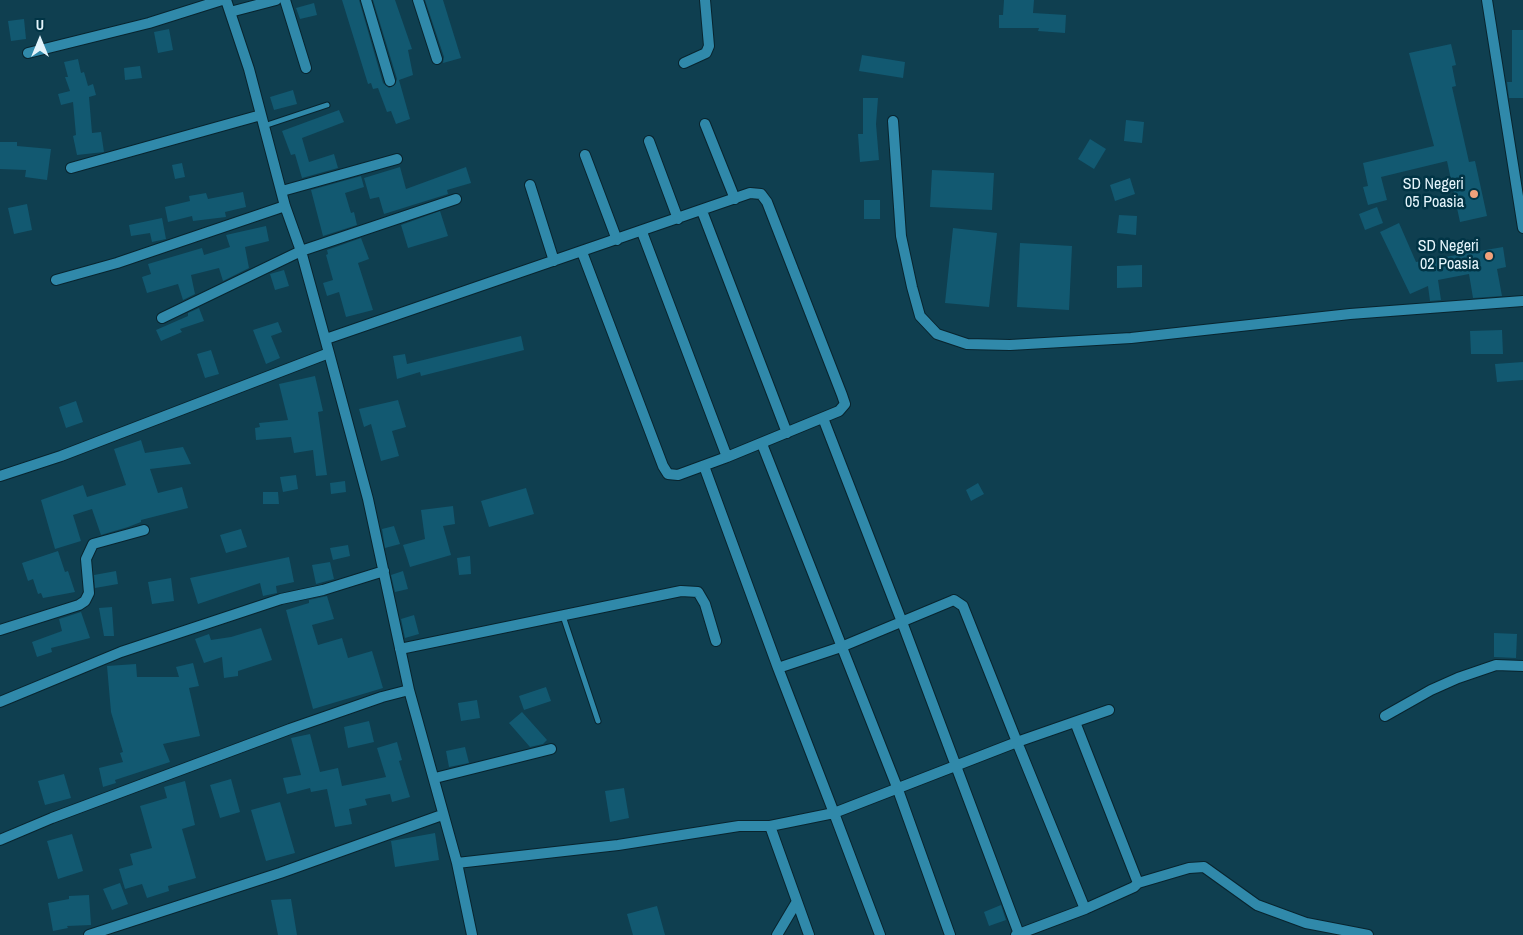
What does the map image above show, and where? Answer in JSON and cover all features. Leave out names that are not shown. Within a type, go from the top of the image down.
[{"type":"street","points":[[28,53],[149,23],[224,0],[230,12],[249,69],[285,206],[301,251],[349,422],[384,571],[409,690],[435,778],[442,815],[457,864],[472,935]]},
{"type":"street","points":[[230,12],[276,0]]},
{"type":"street","points":[[285,0],[306,68]]},
{"type":"street","points":[[366,0],[390,81]]},
{"type":"street","points":[[418,0],[437,59]]},
{"type":"street","points":[[684,63],[706,53],[709,46],[705,0]]},
{"type":"street","points":[[1487,0],[1523,228]]},
{"type":"street","points":[[71,168],[261,115]]},
{"type":"street","points":[[893,121],[902,236],[912,288],[920,316],[937,334],[967,344],[1010,346],[1131,338],[1350,314],[1523,301]]},
{"type":"street","points":[[705,124],[735,199]]},
{"type":"street","points":[[649,141],[678,219]]},
{"type":"street","points":[[585,155],[617,240]]},
{"type":"street","points":[[282,191],[396,158]]},
{"type":"street","points":[[530,185],[554,262]]},
{"type":"street","points":[[326,339],[617,240],[642,232],[750,193],[761,194],[767,202],[845,404],[839,411],[762,444],[678,475],[668,474],[663,466],[582,252]]},
{"type":"street","points":[[162,318],[301,251],[456,199]]},
{"type":"street","points":[[56,280],[117,263],[285,206]]},
{"type":"street","points":[[702,211],[787,433]]},
{"type":"street","points":[[642,232],[727,457]]},
{"type":"street","points":[[0,476],[61,456],[330,353]]},
{"type":"street","points":[[823,418],[902,622],[1018,934],[1085,909],[1134,888],[1138,883],[1190,868],[1204,867],[1257,905],[1306,923],[1368,935]]},
{"type":"street","points":[[762,444],[897,787],[950,935]]},
{"type":"street","points":[[704,466],[778,668],[880,935]]},
{"type":"street","points":[[0,630],[79,605],[85,601],[89,593],[86,559],[93,544],[98,540],[134,534],[144,530]]},
{"type":"street","points":[[0,702],[121,652],[281,599],[323,590],[384,571]]},
{"type":"street","points":[[400,648],[681,592],[698,592],[705,604],[716,642]]},
{"type":"street","points":[[778,668],[842,646],[954,600],[963,606],[1085,909]]},
{"type":"street","points":[[1385,716],[1431,690],[1458,678],[1496,665],[1523,666]]},
{"type":"street","points":[[0,840],[61,815],[299,726],[382,697],[409,690]]},
{"type":"street","points":[[457,864],[618,845],[739,826],[770,826],[834,812],[1017,742],[1109,710]]},
{"type":"street","points":[[1075,722],[1138,883]]},
{"type":"street","points":[[435,778],[551,749]]},
{"type":"street","points":[[89,935],[280,873],[442,815]]},
{"type":"street","points":[[770,826],[809,935]]},
{"type":"street","points":[[777,935],[796,903]]},
{"type":"lane","points":[[264,126],[327,105]]},
{"type":"lane","points":[[563,616],[598,721]]},
{"type":"building","points":[[342,0],[359,0],[383,83],[389,88],[395,85],[397,79],[373,0],[395,0],[412,49],[408,50],[413,75],[399,80],[410,119],[396,124],[391,111],[387,112],[378,88],[373,89],[371,83],[368,84]]},
{"type":"building","points":[[425,0],[443,0],[461,58],[443,63],[444,57]]},
{"type":"building","points":[[1004,0],[1034,0],[1033,13],[1066,15],[1065,33],[1038,31],[1039,28],[999,28],[999,15],[1003,15]]},
{"type":"building","points":[[314,3],[317,15],[300,19],[296,8]]},
{"type":"building","points":[[24,19],[26,39],[11,41],[8,21]]},
{"type":"building","points":[[169,29],[173,50],[158,53],[154,32]]},
{"type":"building","points":[[1512,30],[1523,30],[1523,98],[1509,98],[1507,82],[1512,82]]},
{"type":"building","points":[[1451,44],[1456,65],[1452,66],[1456,86],[1452,87],[1469,162],[1475,161],[1487,216],[1460,222],[1447,161],[1381,177],[1387,200],[1368,205],[1363,187],[1368,186],[1363,163],[1434,146],[1409,53]]},
{"type":"building","points":[[862,55],[905,62],[903,78],[859,71]]},
{"type":"building","points":[[78,59],[81,73],[84,72],[88,86],[93,84],[96,95],[89,97],[92,133],[101,132],[104,152],[77,155],[73,136],[76,135],[73,102],[61,105],[58,94],[70,91],[65,77],[68,77],[64,62]]},
{"type":"building","points":[[140,66],[142,78],[125,80],[124,68]]},
{"type":"building","points":[[293,90],[297,104],[274,110],[270,97]]},
{"type":"building","points":[[863,98],[878,98],[876,124],[879,160],[860,162],[858,134],[863,134]]},
{"type":"building","points":[[339,110],[344,122],[302,138],[309,162],[334,154],[338,168],[302,178],[295,154],[291,155],[282,131]]},
{"type":"building","points":[[1126,120],[1144,122],[1142,143],[1124,141]]},
{"type":"building","points":[[1090,139],[1106,149],[1094,169],[1078,159]]},
{"type":"building","points":[[0,142],[17,142],[17,146],[51,149],[47,180],[25,177],[26,170],[0,169]]},
{"type":"building","points":[[182,163],[185,177],[175,179],[172,165]]},
{"type":"building","points":[[400,167],[406,189],[466,167],[471,183],[447,190],[448,194],[384,214],[379,197],[370,199],[364,178]]},
{"type":"building","points":[[932,170],[994,173],[992,210],[930,207]]},
{"type":"building","points":[[361,176],[364,187],[345,193],[351,213],[354,212],[357,225],[323,236],[311,190]]},
{"type":"building","points":[[1130,178],[1135,194],[1115,201],[1110,185]]},
{"type":"building","points":[[243,192],[246,207],[225,212],[226,217],[193,221],[192,216],[168,222],[165,207],[190,201],[189,196],[206,193],[208,199]]},
{"type":"building","points":[[864,200],[880,200],[880,219],[864,219]]},
{"type":"building","points":[[27,204],[32,230],[14,234],[8,208]]},
{"type":"building","points":[[1377,207],[1383,223],[1365,230],[1359,214]]},
{"type":"building","points":[[440,211],[448,236],[408,248],[401,225]]},
{"type":"building","points":[[1119,215],[1137,216],[1136,235],[1117,233]]},
{"type":"building","points":[[162,218],[166,239],[152,242],[150,233],[131,236],[129,225]]},
{"type":"building","points":[[1399,223],[1416,262],[1503,247],[1506,267],[1497,269],[1502,296],[1473,298],[1469,274],[1438,280],[1441,300],[1430,301],[1428,286],[1410,294],[1380,232]]},
{"type":"building","points":[[266,226],[269,241],[245,247],[249,268],[223,281],[219,268],[191,275],[195,294],[183,300],[178,284],[147,293],[142,277],[151,274],[148,264],[202,248],[204,255],[230,247],[226,235]]},
{"type":"building","points":[[953,228],[997,233],[989,307],[945,303]]},
{"type":"building","points":[[361,238],[369,259],[358,263],[373,310],[346,317],[339,292],[327,296],[323,283],[333,280],[326,255],[328,254],[327,250]]},
{"type":"building","points":[[1020,243],[1072,246],[1069,310],[1017,307]]},
{"type":"building","points":[[1142,265],[1142,287],[1117,288],[1117,266]]},
{"type":"building","points":[[284,270],[289,286],[275,290],[270,274]]},
{"type":"building","points":[[199,308],[204,321],[180,329],[182,332],[161,341],[156,330],[188,316],[188,313]]},
{"type":"building","points":[[278,322],[282,332],[271,336],[280,358],[266,364],[253,330]]},
{"type":"building","points":[[1502,330],[1503,354],[1471,354],[1470,331]]},
{"type":"building","points":[[521,336],[524,350],[421,376],[420,372],[397,379],[393,356],[405,354],[407,364]]},
{"type":"building","points":[[211,350],[219,374],[205,378],[197,354]]},
{"type":"building","points":[[1523,362],[1523,380],[1497,382],[1495,364]]},
{"type":"building","points":[[315,376],[323,411],[318,412],[327,475],[316,476],[313,450],[294,453],[291,437],[256,440],[255,428],[260,427],[259,423],[288,420],[279,384]]},
{"type":"building","points":[[398,400],[406,427],[392,431],[399,456],[381,461],[371,424],[364,427],[359,409]]},
{"type":"building","points":[[76,401],[83,422],[66,428],[59,407]]},
{"type":"building","points":[[141,440],[145,453],[183,447],[191,464],[150,469],[158,493],[182,487],[188,508],[141,520],[141,522],[128,527],[101,535],[92,509],[73,515],[81,541],[55,549],[41,500],[83,485],[87,497],[126,485],[114,449]]},
{"type":"building","points":[[296,475],[298,489],[283,492],[280,477]]},
{"type":"building","points":[[345,481],[346,492],[331,494],[330,483]]},
{"type":"building","points":[[978,483],[984,494],[971,501],[966,490]]},
{"type":"building","points":[[526,488],[534,514],[489,527],[481,501]]},
{"type":"building","points":[[263,492],[278,492],[279,504],[263,504]]},
{"type":"building","points":[[453,506],[455,524],[443,526],[451,555],[410,567],[403,545],[425,539],[421,510]]},
{"type":"building","points":[[394,526],[400,544],[385,548],[382,529]]},
{"type":"building","points":[[241,529],[247,547],[226,553],[220,535]]},
{"type":"building","points":[[348,545],[350,556],[333,560],[330,548]]},
{"type":"building","points":[[58,551],[65,572],[68,571],[75,592],[43,598],[41,593],[38,594],[33,579],[28,581],[22,563]]},
{"type":"building","points":[[470,556],[471,574],[459,575],[457,558]]},
{"type":"building","points":[[289,557],[294,582],[276,586],[277,593],[263,596],[260,583],[198,604],[190,578]]},
{"type":"building","points":[[330,562],[334,579],[316,584],[312,565]]},
{"type":"building","points":[[116,571],[118,584],[95,588],[94,575]]},
{"type":"building","points":[[403,571],[408,589],[395,592],[391,575]]},
{"type":"building","points":[[171,578],[174,601],[152,604],[148,582]]},
{"type":"building","points":[[327,596],[334,619],[312,625],[318,645],[342,638],[348,658],[372,651],[383,688],[313,709],[286,610],[309,603],[309,600]]},
{"type":"building","points":[[112,607],[114,636],[104,636],[99,608]]},
{"type":"building","points":[[81,612],[90,638],[51,648],[52,652],[37,657],[32,642],[62,631],[59,619]]},
{"type":"building","points":[[414,615],[419,634],[405,638],[401,619]]},
{"type":"building","points":[[261,628],[272,660],[238,671],[238,676],[224,678],[222,657],[204,663],[195,639],[209,634],[211,640],[231,637]]},
{"type":"building","points":[[1494,633],[1517,634],[1516,658],[1494,657]]},
{"type":"building","points":[[193,663],[199,686],[189,688],[200,736],[163,744],[170,762],[115,780],[116,783],[103,787],[99,768],[123,762],[120,753],[123,752],[111,712],[107,666],[136,664],[137,677],[179,677],[176,667]]},
{"type":"building","points":[[546,687],[551,701],[524,710],[519,696]]},
{"type":"building","points":[[477,700],[480,718],[461,721],[458,703]]},
{"type":"building","points":[[522,712],[547,740],[543,744],[530,747],[509,723]]},
{"type":"building","points":[[369,721],[374,742],[348,748],[344,727]]},
{"type":"building","points":[[310,734],[320,772],[338,768],[342,786],[386,777],[377,748],[397,742],[402,760],[399,761],[410,797],[392,802],[390,794],[365,799],[367,805],[349,809],[352,824],[335,827],[327,789],[311,792],[310,788],[287,794],[283,778],[301,775],[291,738]]},
{"type":"building","points":[[465,747],[469,763],[449,767],[446,751]]},
{"type":"building","points":[[64,774],[71,798],[45,805],[38,781]]},
{"type":"building","points":[[231,779],[240,812],[220,818],[210,785]]},
{"type":"building","points":[[185,781],[195,825],[182,829],[196,878],[168,886],[169,891],[147,898],[142,884],[125,889],[119,869],[133,865],[130,854],[152,848],[140,806],[167,798],[164,787]]},
{"type":"building","points":[[624,788],[629,818],[610,822],[605,791]]},
{"type":"building","points":[[280,802],[295,853],[266,861],[251,810]]},
{"type":"building","points":[[435,833],[439,860],[395,867],[391,841]]},
{"type":"building","points":[[72,834],[83,871],[58,879],[47,841]]},
{"type":"building","points":[[120,883],[128,904],[112,910],[103,889]]},
{"type":"building","points":[[89,895],[91,925],[67,926],[68,928],[53,931],[48,903],[69,899],[69,896]]},
{"type":"building","points":[[291,899],[297,935],[278,935],[271,900]]},
{"type":"building","points":[[1001,905],[1006,920],[989,926],[984,912]]},
{"type":"building","points":[[657,906],[665,935],[633,935],[627,914]]},
{"type":"place","name":"SD Negeri 05 Poasia","points":[[1474,194]]},
{"type":"place","name":"SD Negeri 02 Poasia","points":[[1489,256]]}]
